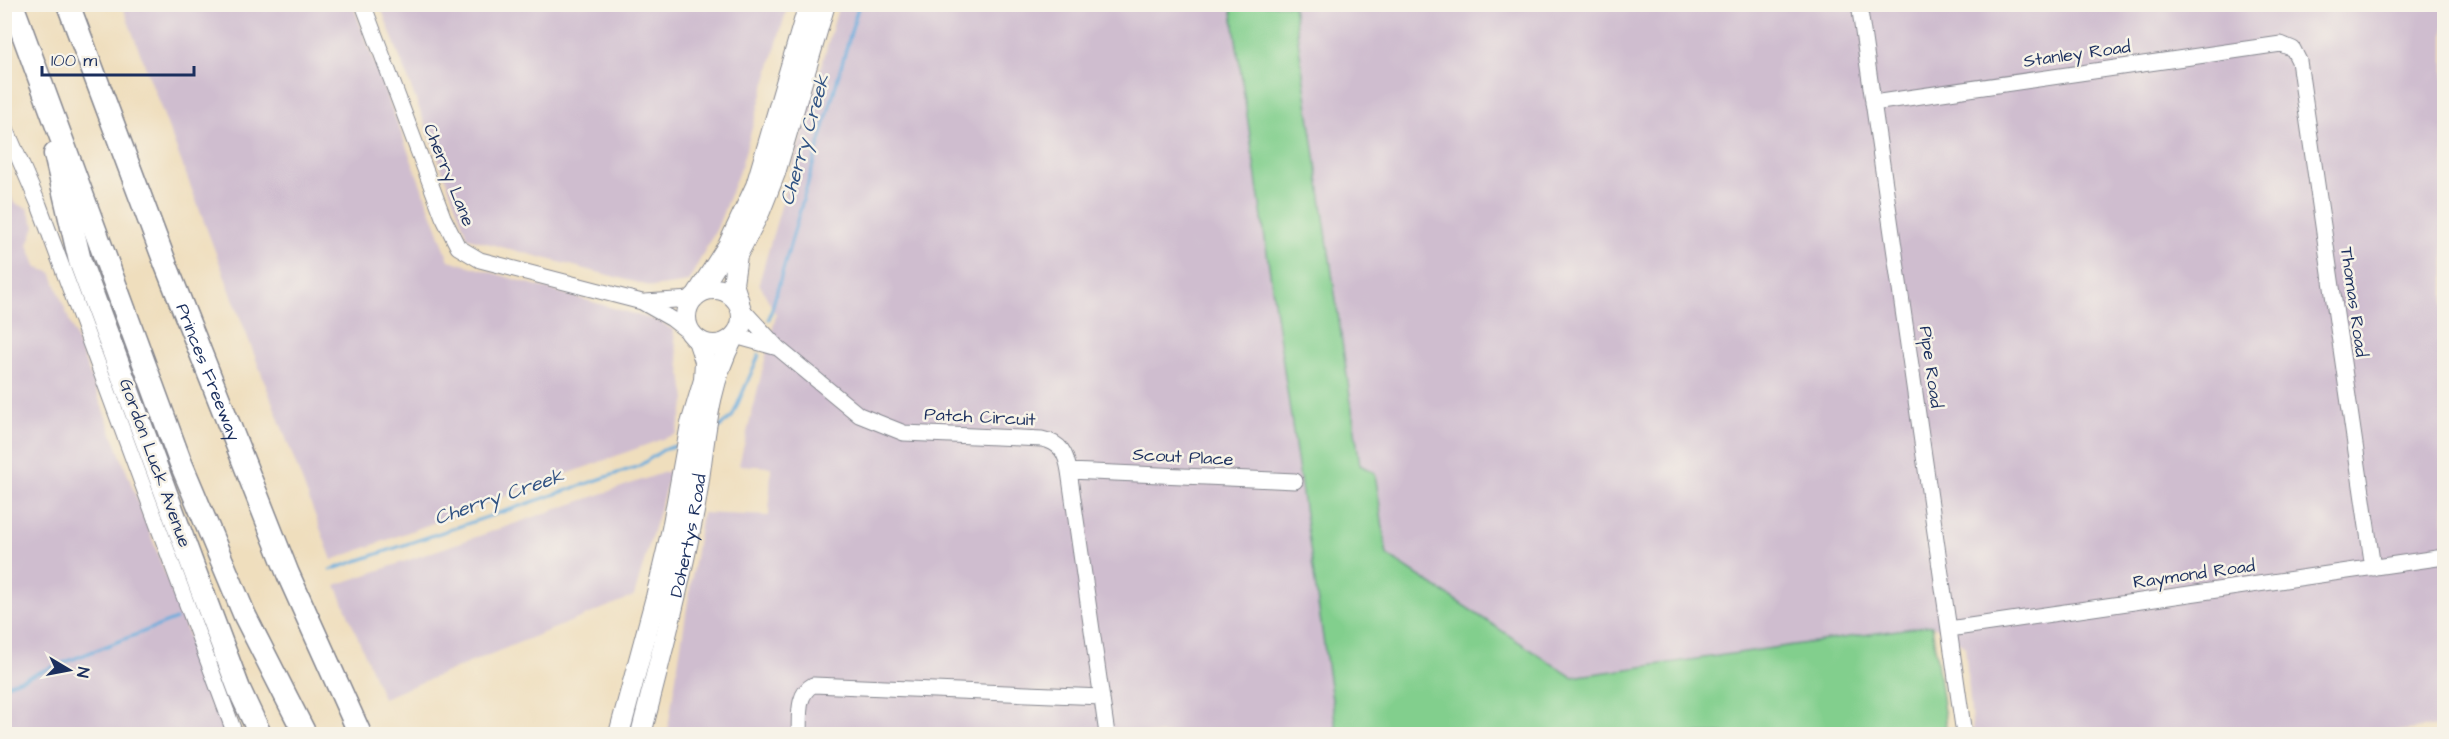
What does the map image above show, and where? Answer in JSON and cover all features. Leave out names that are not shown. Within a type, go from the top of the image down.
[{"type":"highway","points":[[12,4],[250,646],[290,735]]},
{"type":"highway","name":"Princes Freeway","points":[[68,4],[166,265],[288,574],[360,735]]},
{"type":"highway","points":[[31,57],[80,261],[239,689],[260,735]]},
{"type":"highway","points":[[180,460],[246,616],[305,735]]},
{"type":"highway","points":[[288,574],[338,671],[375,735]]},
{"type":"main road","points":[[808,4],[756,186],[729,246],[694,296],[685,317],[694,337],[704,344],[720,345],[734,337],[741,326],[740,305],[734,284],[737,255],[760,211],[776,173],[825,4]]},
{"type":"main road","points":[[694,296],[715,288],[732,295],[740,305]]},
{"type":"main road","name":"Dohertys Road","points":[[619,735],[656,597],[672,530],[691,424],[704,380],[705,362],[694,337]]},
{"type":"main road","name":"Dohertys Road","points":[[641,735],[681,575],[711,399],[723,360],[734,337]]},
{"type":"street","name":"Cherry Lane","points":[[363,4],[443,217],[458,247],[480,260],[642,302],[672,318],[694,337]]},
{"type":"street","name":"Pipe Road","points":[[1859,4],[1964,735]]},
{"type":"street","name":"Stanley Road","points":[[1873,103],[2281,44],[2287,46]]},
{"type":"street","name":"Thomas Road","points":[[2287,46],[2293,50],[2299,61],[2373,568]]},
{"type":"street","name":"Gordon Luck Avenue","points":[[4,124],[39,205],[235,735]]},
{"type":"street","name":"Cherry Lane","points":[[642,302],[694,296]]},
{"type":"street","name":"Patch Circuit","points":[[740,305],[778,348],[859,415],[904,433],[1051,441],[1064,451],[1069,471],[1107,735]]},
{"type":"street","name":"Patch Circuit","points":[[734,337],[778,348]]},
{"type":"street","name":"Scout Place","points":[[1069,471],[1295,481]]},
{"type":"street","name":"Raymond Road","points":[[1949,629],[2445,557]]},
{"type":"street","points":[[799,735],[802,696],[806,688],[813,685],[1102,697]]},
{"type":"shaded area","points":[[122,5],[353,5],[449,260],[661,322],[673,330],[686,399],[676,434],[332,560]]},
{"type":"shaded area","points":[[380,5],[788,5],[741,166],[717,228],[688,282],[653,287],[468,238]]},
{"type":"shaded area","points":[[839,5],[1231,5],[1337,734],[667,734],[702,513],[769,516],[771,467],[739,465],[776,315],[759,283]]},
{"type":"shaded area","points":[[1293,5],[2444,5],[2444,725],[2379,734],[1973,734],[1965,646],[1932,625],[1572,677],[1387,555],[1375,473],[1360,465]]},
{"type":"shaded area","points":[[4,177],[14,203],[27,208],[35,226],[28,245],[37,268],[51,272],[226,734],[5,734]]},
{"type":"shaded area","points":[[671,470],[634,596],[383,698],[336,585]]},
{"type":"green space","points":[[1231,5],[1293,5],[1360,465],[1375,473],[1387,555],[1572,677],[1932,625],[1947,734],[1337,734]]},
{"type":"waterway","name":"Cherry Creek","points":[[769,319],[859,4]]},
{"type":"waterway","name":"Cherry Creek","points":[[717,429],[732,417],[759,355]]},
{"type":"waterway","name":"Cherry Creek","points":[[330,570],[639,466],[663,450],[675,446]]},
{"type":"waterway","name":"Cherry Creek","points":[[4,686],[176,619]]}]
